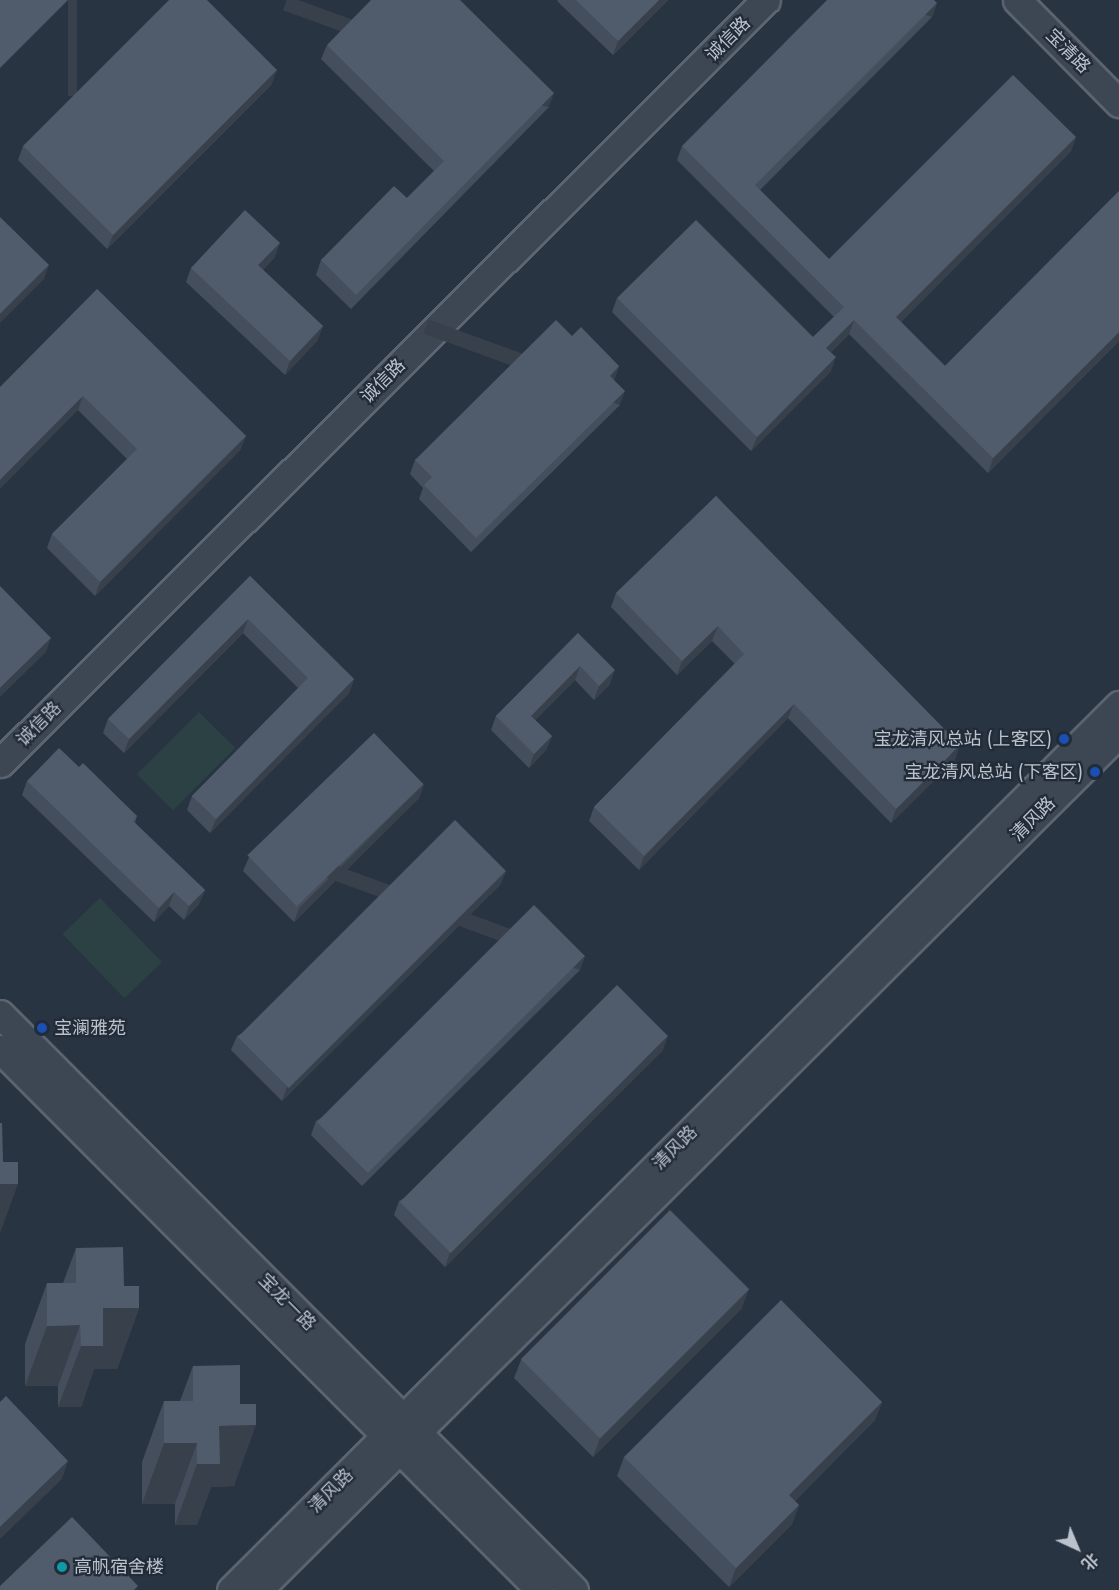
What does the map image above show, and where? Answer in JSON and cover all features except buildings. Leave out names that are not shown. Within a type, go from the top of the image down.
[{"type":"street","name":"诚信路","points":[[0,763],[766,0]]},
{"type":"street","name":"宝清路","points":[[1017,0],[1119,103]]},
{"type":"street","name":"清风路","points":[[258,1590],[401,1434],[1119,705]]},
{"type":"street","name":"清风路","points":[[231,1590],[401,1434],[1119,733]]},
{"type":"street","name":"宝龙一路","points":[[0,1014],[401,1434],[540,1590]]},
{"type":"street","name":"宝龙一路","points":[[0,1049],[401,1434],[574,1590]]},
{"type":"green space","points":[[199,712],[235,748],[173,810],[137,774]]},
{"type":"green space","points":[[100,898],[162,962],[124,998],[63,934]]},
{"type":"place","name":"宝龙清风总站 (上客区)","points":[[1064,739]]},
{"type":"place","name":"宝龙清风总站 (下客区)","points":[[1095,772]]},
{"type":"place","name":"宝澜雅苑","points":[[42,1028]]},
{"type":"place","name":"高帆宿舍楼","points":[[62,1567]]}]
